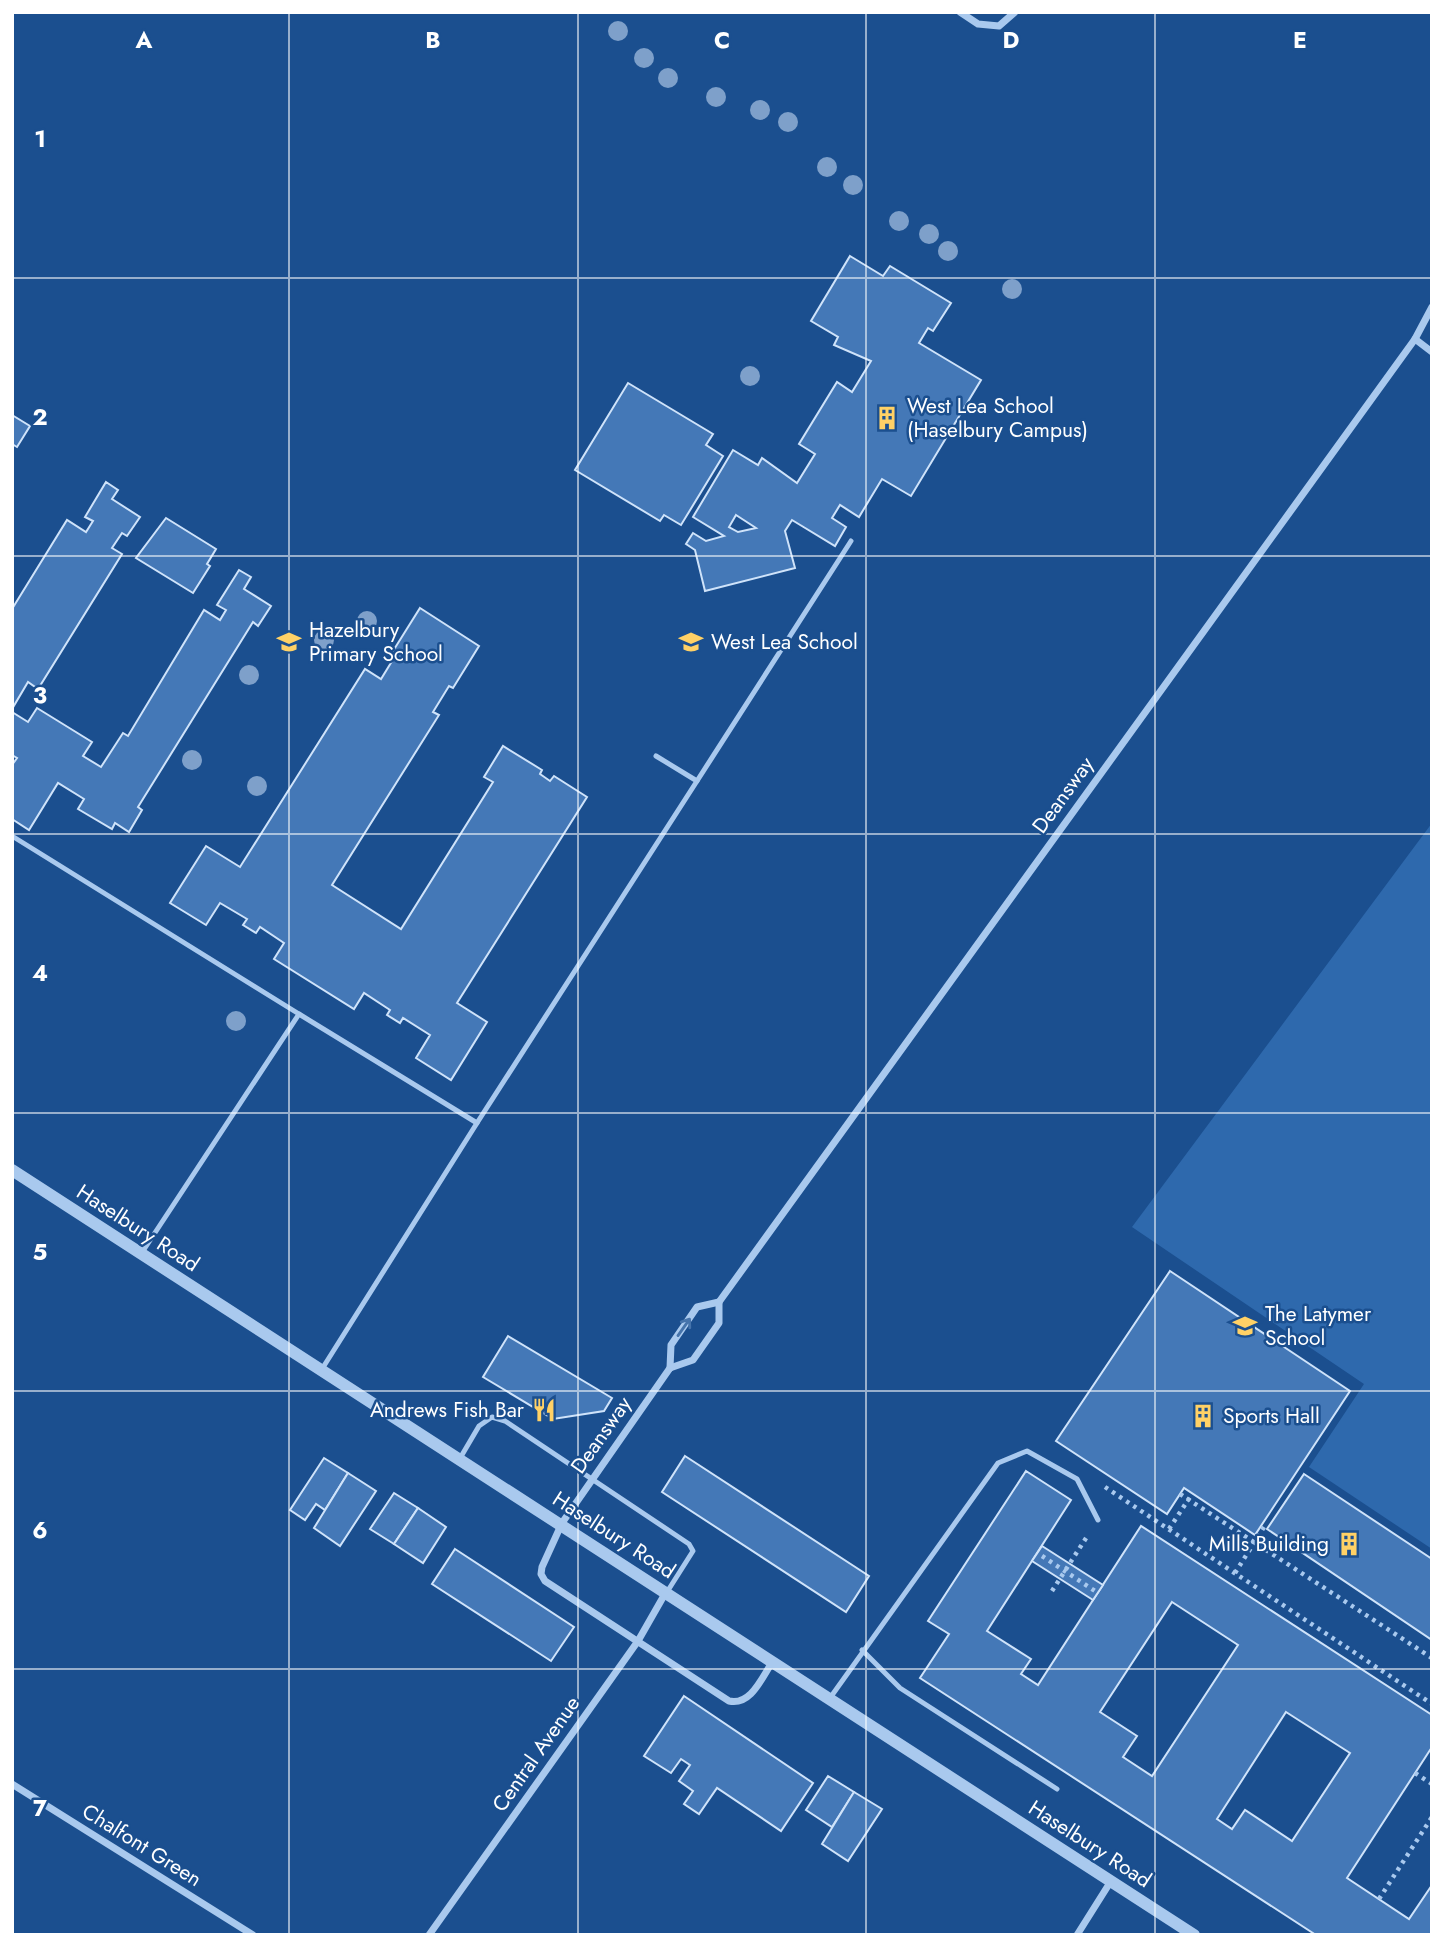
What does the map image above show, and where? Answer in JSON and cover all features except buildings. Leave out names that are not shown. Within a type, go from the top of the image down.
[{"type":"street","points":[[960,12],[978,24],[999,26],[1015,12]]},
{"type":"street","name":"Deansway","points":[[670,1368],[693,1360],[719,1323],[719,1302],[1415,340],[1432,307]]},
{"type":"street","points":[[1415,340],[1432,352]]},
{"type":"street","name":"Haselbury Road","points":[[12,1170],[459,1460],[562,1523],[1194,1935]]},
{"type":"street","name":"Deansway","points":[[638,1641],[545,1581],[541,1574],[562,1523],[590,1479],[670,1368],[671,1345],[697,1307],[719,1302]]},
{"type":"street","name":"Central Avenue","points":[[429,1935],[638,1641],[667,1592]]},
{"type":"street","points":[[638,1641],[729,1701],[738,1703],[748,1698],[773,1661]]},
{"type":"street","name":"Chalfont Green","points":[[12,1784],[253,1935]]},
{"type":"street","points":[[1077,1935],[1111,1880]]},
{"type":"lane","points":[[321,1371],[851,541]]},
{"type":"lane","points":[[656,756],[697,781]]},
{"type":"lane","points":[[12,836],[477,1123]]},
{"type":"lane","points":[[141,1254],[299,1014]]},
{"type":"lane","points":[[459,1460],[480,1426],[492,1418],[505,1421],[689,1544],[692,1551],[689,1559],[667,1592]]},
{"type":"lane","points":[[830,1698],[998,1463],[1027,1451],[1077,1479],[1098,1520]]},
{"type":"lane","points":[[862,1650],[900,1688],[1057,1789]]},
{"type":"path","points":[[1077,1479],[1102,1485],[1432,1704]]},
{"type":"path","points":[[1180,1494],[1432,1658]]},
{"type":"path","points":[[1169,1529],[1192,1494]]},
{"type":"path","points":[[1052,1591],[1098,1520]]},
{"type":"path","points":[[1235,1573],[1264,1527]]},
{"type":"path","points":[[1042,1556],[1098,1593]]},
{"type":"path","points":[[1415,1773],[1432,1784]]},
{"type":"path","points":[[1379,1899],[1432,1817]]},
{"type":"shaded area","points":[[1432,823],[1432,1549],[1309,1467],[1364,1384],[1132,1227]]},
{"type":"place","name":"West Lea School (Haselbury Campus)","points":[[887,418]]},
{"type":"place","name":"Hazelbury Primary School","points":[[289,642]]},
{"type":"place","name":"West Lea School","points":[[691,642]]},
{"type":"place","name":"The Latymer School","points":[[1245,1326]]},
{"type":"place","name":"Andrews Fish Bar","points":[[544,1410]]},
{"type":"place","name":"Sports Hall","points":[[1203,1416]]},
{"type":"place","name":"Mills Building","points":[[1349,1544]]}]
